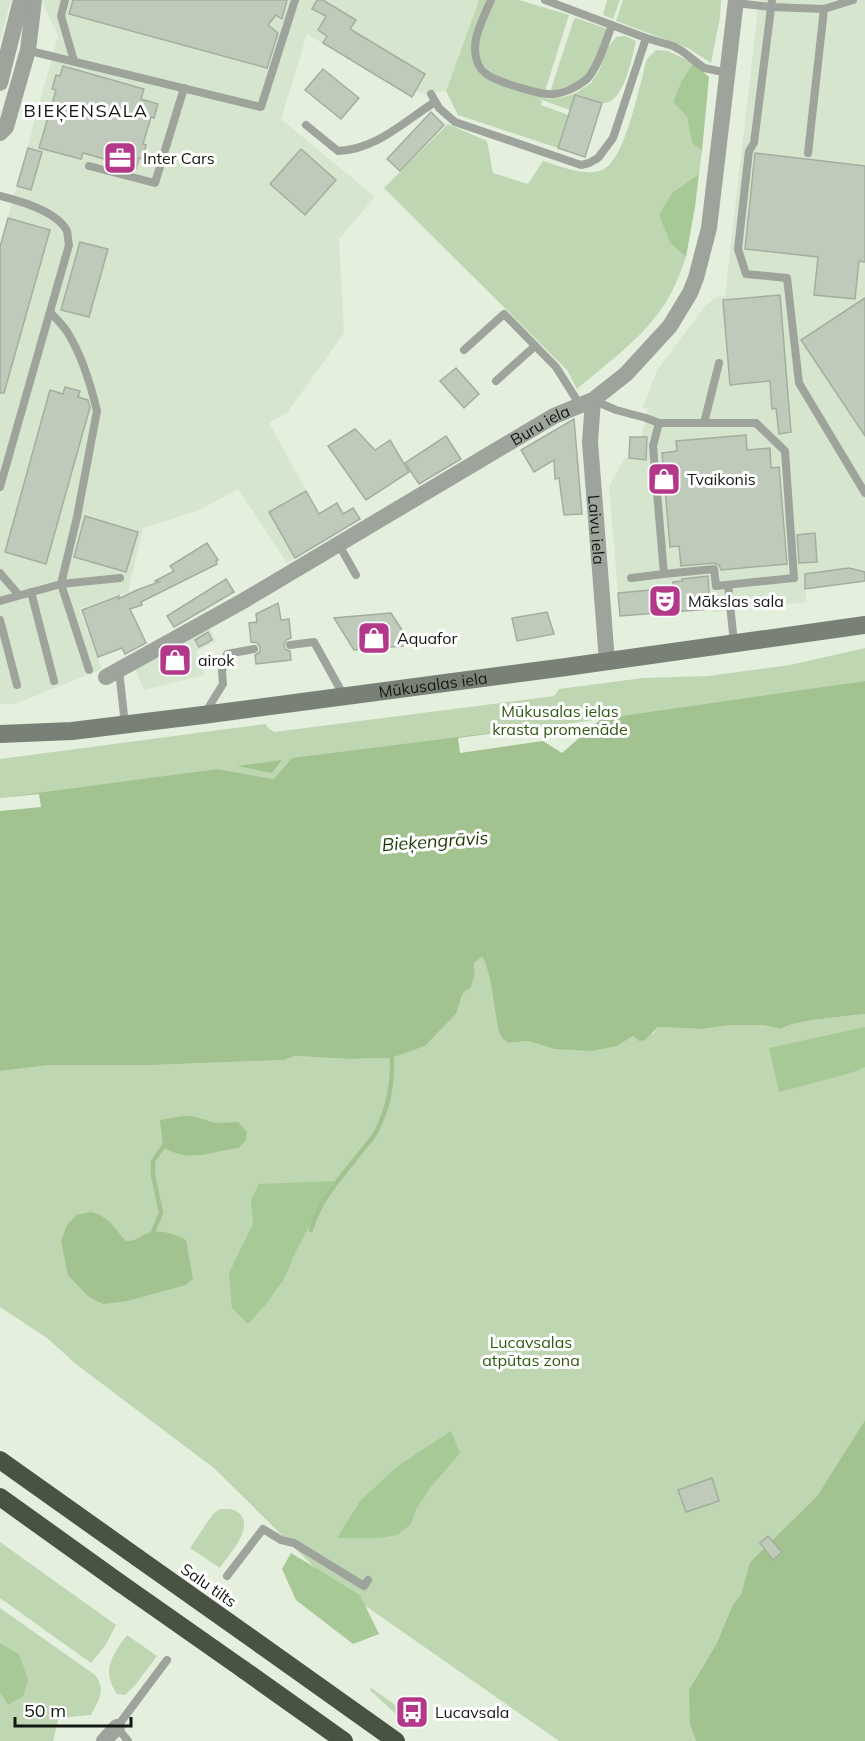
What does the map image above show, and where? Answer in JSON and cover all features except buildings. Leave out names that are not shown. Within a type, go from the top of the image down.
[{"type":"highway","name":"Salu tilts","points":[[0,1460],[396,1741]]},
{"type":"highway","points":[[0,1497],[344,1741]]},
{"type":"main road","name":"Mūkusalas iela","points":[[0,734],[72,731],[125,725],[865,625]]},
{"type":"street","points":[[0,83],[9,40],[21,0]]},
{"type":"street","points":[[0,134],[6,127],[28,50],[34,0]]},
{"type":"street","name":"Buru iela","points":[[112,673],[243,601],[554,416],[587,403],[626,374],[670,326],[690,293],[700,264],[709,228],[736,2]]},
{"type":"street","name":"Laivu iela","points":[[587,403],[607,661]]},
{"type":"street","points":[[104,1741],[117,1727]]},
{"type":"lane","points":[[64,0],[61,16],[74,61]]},
{"type":"lane","points":[[9,40],[28,50],[261,106],[295,0]]},
{"type":"lane","points":[[491,0],[475,43],[480,69],[495,79],[547,94],[565,92],[587,79],[612,25]]},
{"type":"lane","points":[[545,0],[673,46],[704,68],[728,73]]},
{"type":"lane","points":[[736,2],[824,9],[853,0]]},
{"type":"lane","points":[[771,3],[754,143],[749,151],[738,249],[746,274],[787,278],[799,383],[865,493]]},
{"type":"lane","points":[[808,153],[824,9]]},
{"type":"lane","points":[[306,125],[338,151],[350,150],[374,143],[398,129],[433,98],[455,122],[581,165],[589,164],[598,158],[614,138],[646,38]]},
{"type":"lane","points":[[89,166],[155,183],[184,88]]},
{"type":"lane","points":[[0,196],[42,210],[56,219],[67,231],[69,245],[0,487]]},
{"type":"lane","points":[[51,313],[68,333],[79,352],[93,394],[96,411],[77,517],[61,584],[89,670]]},
{"type":"lane","points":[[464,350],[504,314],[556,367],[587,403],[659,423],[756,423],[785,451],[794,578],[716,586],[714,569],[630,578]]},
{"type":"lane","points":[[496,381],[535,346]]},
{"type":"lane","points":[[704,423],[719,363]]},
{"type":"lane","points":[[659,423],[653,446],[664,574]]},
{"type":"lane","points":[[339,545],[356,575]]},
{"type":"lane","points":[[0,573],[18,594]]},
{"type":"lane","points":[[0,601],[18,594],[61,584],[120,578]]},
{"type":"lane","points":[[728,585],[734,643]]},
{"type":"lane","points":[[31,592],[54,681]]},
{"type":"lane","points":[[0,620],[17,685]]},
{"type":"lane","points":[[290,645],[314,642],[344,696]]},
{"type":"lane","points":[[203,715],[223,684],[222,671],[227,654],[255,649]]},
{"type":"lane","points":[[112,673],[125,725]]},
{"type":"lane","points":[[227,1576],[263,1529],[280,1540],[294,1543],[364,1586],[368,1580]]},
{"type":"lane","points":[[128,1741],[117,1727],[167,1660]]},
{"type":"shaded area","points":[[0,0],[11,0],[0,41]]},
{"type":"shaded area","points":[[44,0],[479,0],[446,91],[425,94],[415,91],[412,97],[307,34],[281,119],[375,197],[339,239],[344,333],[287,413],[269,423],[332,537],[287,563],[238,489],[197,511],[143,528],[128,592],[79,609],[102,669],[15,704],[0,704],[0,247],[58,36],[43,4]]},
{"type":"shaded area","points":[[759,0],[865,0],[865,581],[805,590],[807,602],[714,612],[713,605],[710,609],[620,616],[609,486],[625,458],[629,458],[630,437],[641,437],[648,409],[643,407],[657,370],[705,306],[716,297],[725,296]]},
{"type":"shaded area","points":[[693,63],[709,77],[702,151],[692,143],[687,117],[673,102],[681,82]]},
{"type":"shaded area","points":[[699,174],[686,257],[671,244],[659,215],[673,192]]},
{"type":"shaded area","name":"airok","points":[[210,628],[216,641],[196,651],[204,675],[144,690],[135,669]]},
{"type":"shaded area","points":[[865,1027],[865,1067],[851,1073],[779,1092],[769,1048]]},
{"type":"shaded area","points":[[334,1181],[297,1249],[284,1279],[248,1324],[232,1308],[229,1273],[253,1224],[251,1200],[259,1184]]},
{"type":"shaded area","points":[[451,1431],[460,1453],[430,1488],[416,1509],[411,1524],[397,1535],[379,1538],[337,1538],[360,1501],[399,1465]]},
{"type":"shaded area","points":[[291,1553],[360,1595],[379,1634],[353,1644],[296,1600],[282,1569]]},
{"type":"shaded area","points":[[0,1643],[19,1654],[28,1680],[23,1696],[8,1705],[0,1693]]},
{"type":"green space","points":[[479,0],[487,0],[474,58],[479,73],[492,82],[518,91],[550,99],[576,93],[591,83],[599,71],[608,47],[616,37],[625,36],[636,41],[626,79],[610,102],[599,103],[575,95],[570,110],[537,98],[542,101],[541,105],[568,115],[558,148],[458,115],[446,91]]},
{"type":"green space","points":[[495,0],[519,0],[569,15],[545,91],[498,76],[481,62],[478,40]]},
{"type":"green space","points":[[607,0],[620,0],[613,19],[603,15]]},
{"type":"green space","points":[[623,0],[721,0],[711,63],[688,48],[616,21]]},
{"type":"green space","points":[[574,19],[605,28],[608,32],[589,75],[580,82],[550,92]]},
{"type":"green space","points":[[656,50],[668,51],[693,63],[681,82],[673,102],[687,117],[692,143],[702,151],[699,174],[673,192],[671,244],[686,257],[670,296],[644,331],[577,389],[567,370],[384,188],[448,124],[487,141],[493,173],[528,184],[543,161],[580,172],[602,170],[618,153],[636,103],[647,59]]},
{"type":"green space","name":"Mūkusalas ielas krasta promenāde","points":[[865,648],[865,681],[274,779],[217,769],[39,794],[0,811],[0,759],[266,724],[274,732],[554,696],[559,689],[643,678],[708,676],[790,665]]},
{"type":"green space","name":"Lucavsalas atpūtas zona","points":[[482,957],[490,979],[498,1029],[508,1043],[528,1041],[554,1049],[617,1046],[633,1036],[653,1034],[658,1027],[701,1029],[732,1025],[764,1025],[781,1029],[812,1020],[865,1014],[865,1420],[817,1496],[750,1562],[741,1594],[732,1606],[716,1645],[690,1725],[696,1741],[559,1741],[324,1577],[215,1469],[76,1364],[47,1338],[0,1307],[0,1071],[50,1065],[153,1065],[284,1060],[295,1056],[349,1059],[392,1058],[425,1046],[456,1014],[463,993],[475,972],[474,963]]},
{"type":"green space","points":[[220,1509],[237,1511],[243,1519],[244,1526],[239,1541],[220,1568],[190,1548],[213,1514]]},
{"type":"green space","points":[[0,1542],[116,1625],[105,1646],[91,1663],[0,1598]]},
{"type":"green space","points":[[0,1608],[99,1680],[101,1691],[99,1700],[91,1715],[58,1720],[53,1741],[0,1741],[0,1693],[8,1705],[19,1654],[0,1643]]},
{"type":"green space","points":[[127,1635],[157,1656],[125,1695],[117,1694],[112,1685],[109,1670],[113,1657]]},
{"type":"green space","points":[[371,1688],[404,1711],[405,1716],[402,1719],[398,1716],[370,1690]]},
{"type":"water","name":"Bieķengrāvis","points":[[865,681],[865,1014],[812,1020],[781,1029],[763,1025],[732,1025],[701,1029],[658,1027],[645,1040],[639,1041],[633,1036],[617,1046],[592,1051],[554,1049],[528,1041],[508,1043],[502,1038],[498,1029],[490,979],[482,957],[474,963],[475,972],[471,987],[463,993],[456,1014],[425,1046],[392,1058],[349,1059],[295,1056],[284,1060],[153,1065],[50,1065],[0,1071],[0,798],[217,769],[274,779],[292,758],[601,719]]},
{"type":"water","points":[[282,760],[272,773],[237,766]]},
{"type":"water","points":[[192,1116],[216,1123],[238,1122],[247,1132],[246,1140],[239,1148],[200,1155],[182,1155],[173,1152],[163,1147],[160,1120]]},
{"type":"water","points":[[91,1212],[107,1220],[126,1241],[157,1232],[170,1233],[186,1240],[193,1279],[186,1285],[127,1301],[103,1304],[89,1297],[68,1275],[61,1241],[67,1225],[76,1215]]},
{"type":"water","points":[[865,1420],[865,1741],[696,1741],[690,1725],[689,1690],[716,1645],[732,1606],[741,1594],[750,1562],[817,1496]]},
{"type":"pier","points":[[601,719],[562,753],[543,741],[460,753],[458,738]]},
{"type":"pier","points":[[39,794],[41,807],[0,811],[0,798]]},
{"type":"waterway","points":[[311,1230],[326,1197],[377,1130],[389,1095],[392,1058]]},
{"type":"waterway","points":[[153,1232],[161,1213],[153,1175],[153,1161],[163,1147]]},
{"type":"place","name":"Inter Cars","points":[[120,158]]},
{"type":"place","name":"Tvaikonis","points":[[664,479]]},
{"type":"place","name":"Mākslas sala","points":[[665,601]]},
{"type":"place","name":"Aquafor","points":[[374,638]]},
{"type":"place","name":"airok","points":[[175,660]]},
{"type":"place","name":"Lucavsala","points":[[412,1712]]},
{"type":"district","name":"BIEĶENSALA","points":[[86,110]]}]
